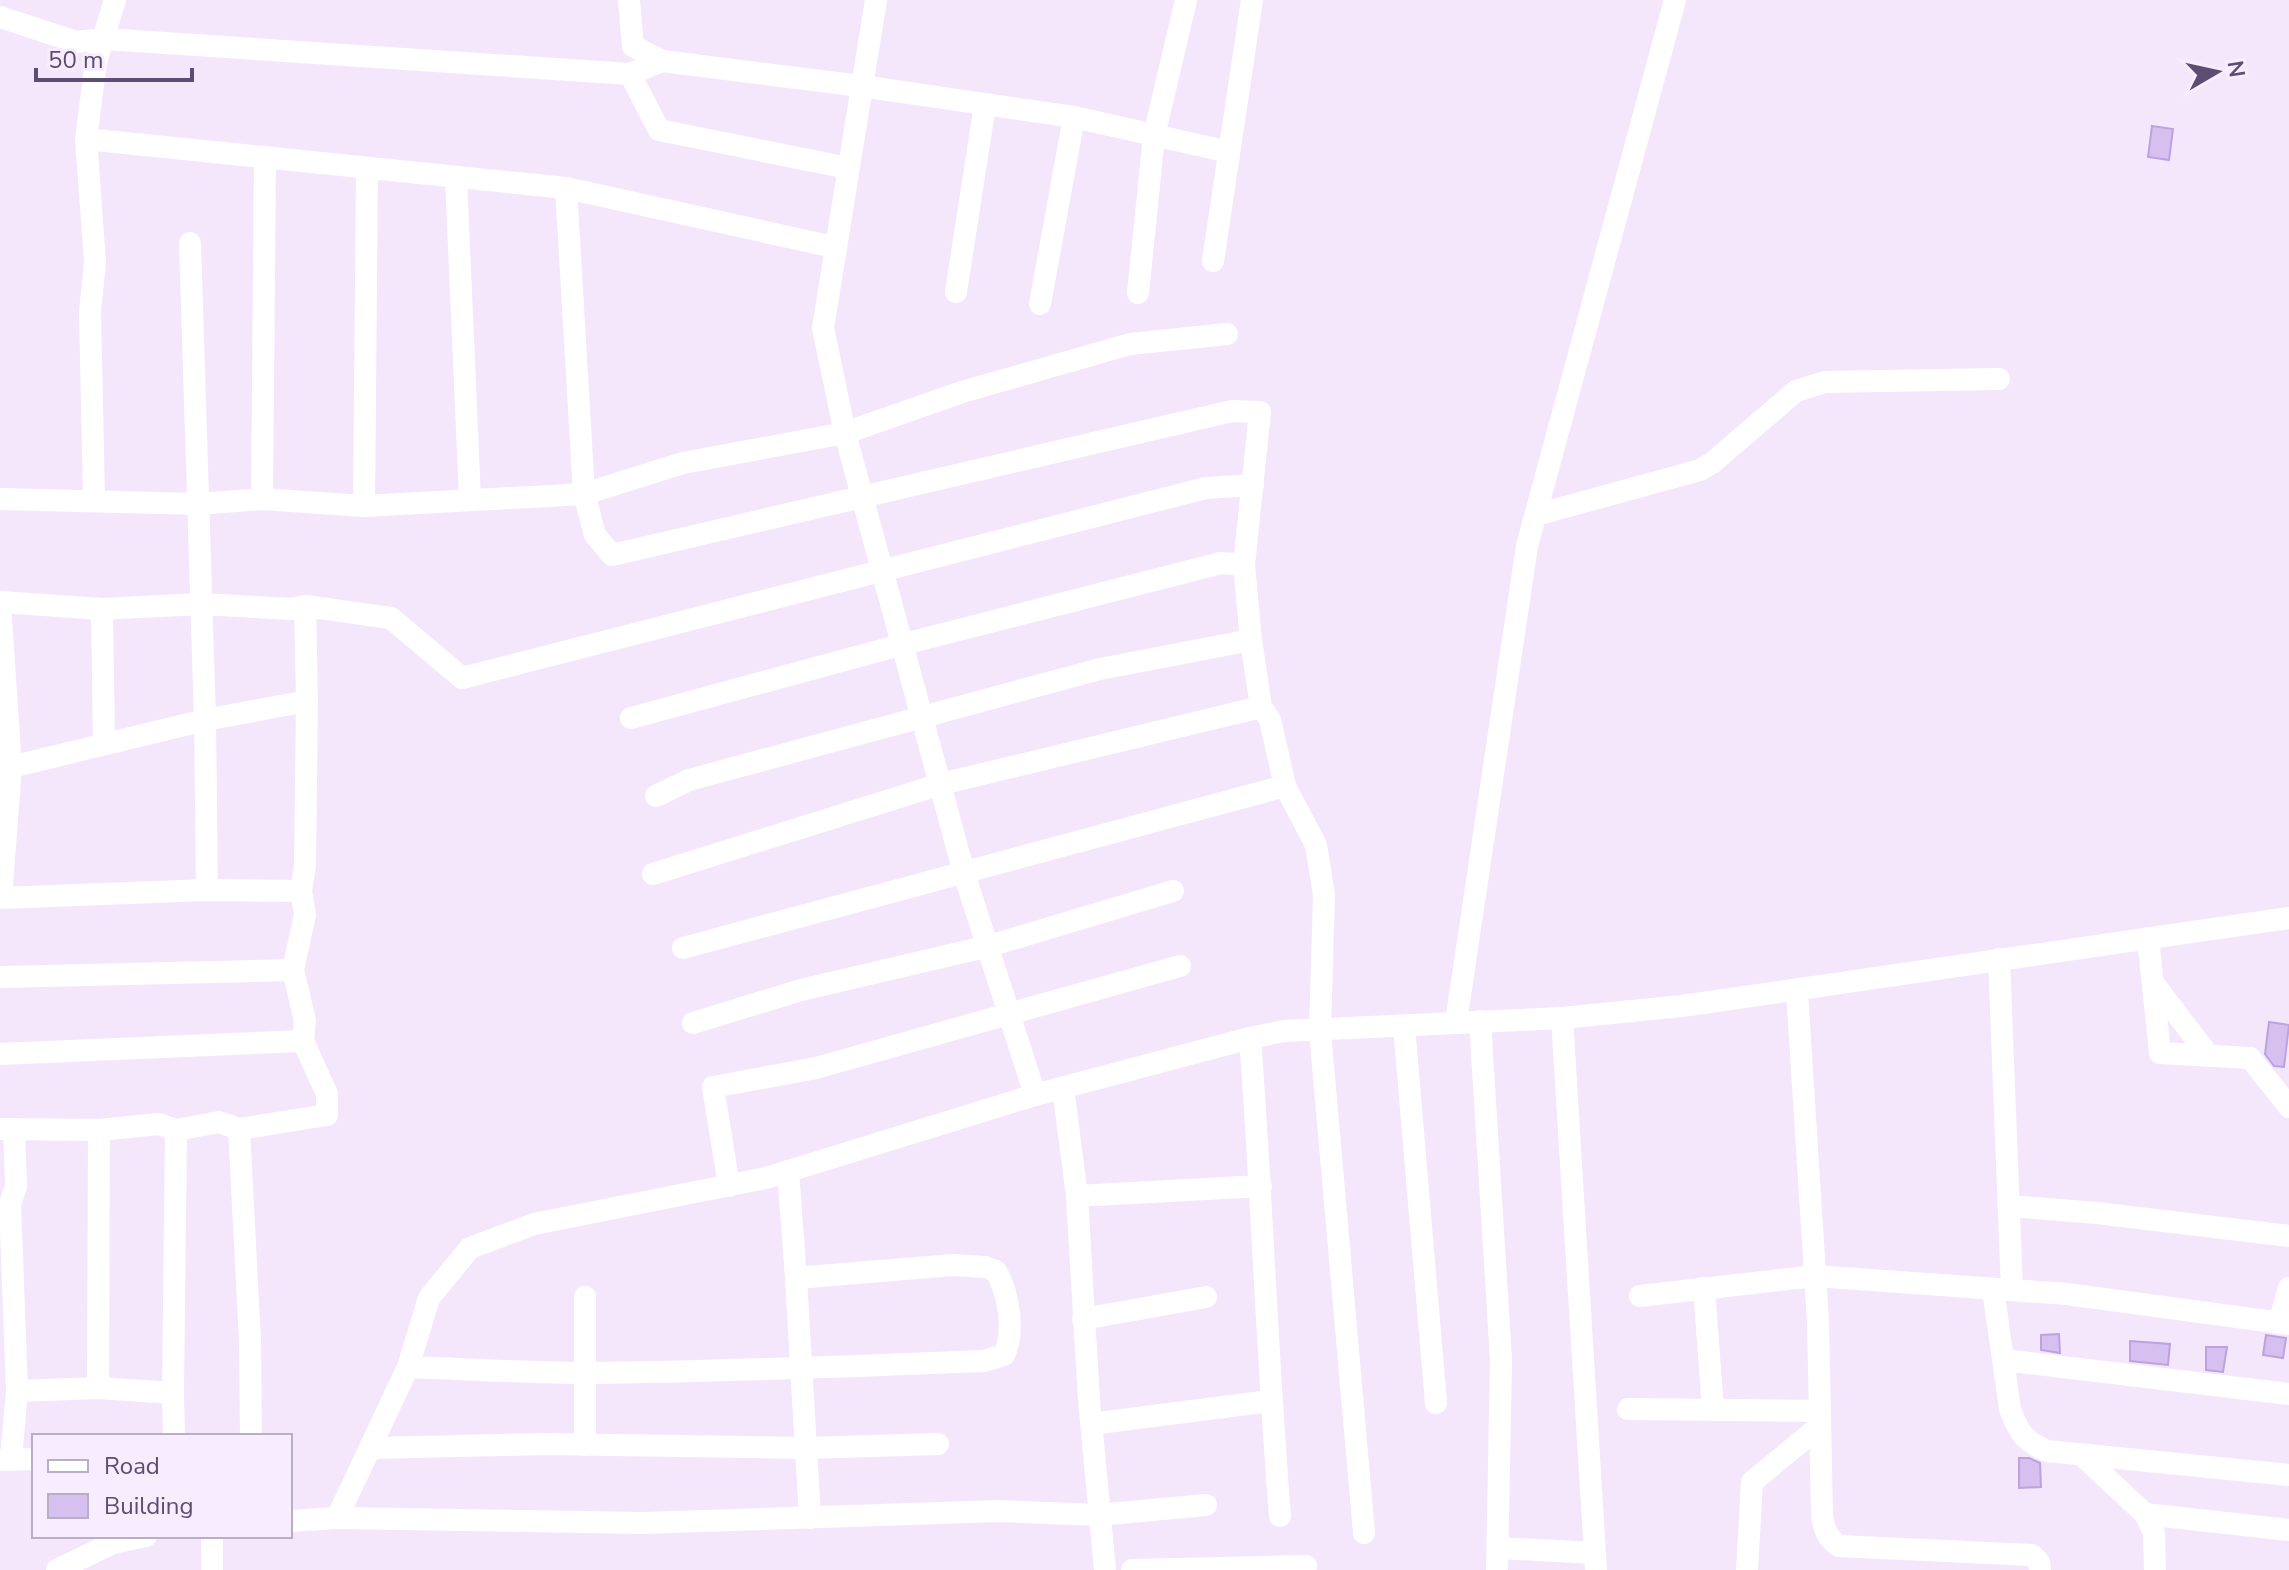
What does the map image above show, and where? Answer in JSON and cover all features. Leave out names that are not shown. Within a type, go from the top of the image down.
[{"type":"street","points":[[94,499],[90,312],[95,262],[86,139],[96,62],[115,0]]},
{"type":"street","points":[[629,0],[633,46],[662,61],[1074,117],[1229,152]]},
{"type":"street","points":[[876,0],[823,328],[845,433],[964,873],[1035,1095]]},
{"type":"street","points":[[1138,293],[1154,136],[1186,0]]},
{"type":"street","points":[[1213,261],[1252,0]]},
{"type":"street","points":[[1456,1022],[1522,572],[1675,0]]},
{"type":"street","points":[[0,17],[76,42],[105,39],[630,74],[662,61]]},
{"type":"street","points":[[630,74],[659,130],[848,168]]},
{"type":"street","points":[[956,292],[985,105]]},
{"type":"street","points":[[1040,304],[1074,117]]},
{"type":"street","points":[[86,139],[566,188],[834,247]]},
{"type":"street","points":[[262,499],[265,159]]},
{"type":"street","points":[[364,506],[367,169]]},
{"type":"street","points":[[456,178],[470,499]]},
{"type":"street","points":[[566,188],[584,494],[595,535],[612,555],[1232,411],[1260,412],[1244,565],[1261,707],[1270,720],[1285,786],[1316,845],[1324,895],[1320,1031],[1364,1533]]},
{"type":"street","points":[[190,243],[205,720],[207,890]]},
{"type":"street","points":[[0,499],[198,504],[262,499],[364,506],[584,494],[683,463],[845,433],[962,392],[1130,344],[1227,334]]},
{"type":"street","points":[[1536,515],[1700,470],[1796,391],[1809,385],[1825,382],[1999,379]]},
{"type":"street","points":[[301,891],[207,890],[0,898],[5,771],[0,603],[102,609],[201,604],[292,609],[305,606],[391,618],[462,678],[1206,488],[1253,485]]},
{"type":"street","points":[[631,718],[1221,563],[1244,565]]},
{"type":"street","points":[[32,1459],[6,1459],[17,1391],[5,1204],[16,1186],[7,1129],[99,1130],[159,1124],[176,1130],[219,1122],[239,1129],[327,1115],[327,1094],[303,1041],[305,1021],[293,970],[305,915],[301,891],[305,865],[305,606]]},
{"type":"street","points":[[102,609],[104,744]]},
{"type":"street","points":[[656,796],[689,780],[1100,669],[1251,640]]},
{"type":"street","points":[[5,771],[205,720],[307,701]]},
{"type":"street","points":[[653,874],[941,784],[1261,707]]},
{"type":"street","points":[[683,948],[1285,786]]},
{"type":"street","points":[[693,1023],[801,990],[989,946],[1173,891]]},
{"type":"street","points":[[337,1518],[408,1367],[429,1298],[470,1248],[534,1224],[729,1186],[788,1171],[1035,1095],[1284,1031],[1562,1018],[1797,992],[1999,959],[2289,918]]},
{"type":"street","points":[[2148,938],[2160,1053],[2250,1058],[2279,1083],[2289,1107]]},
{"type":"street","points":[[1999,959],[2009,1206],[2003,1290],[2003,1360],[2010,1409],[2017,1427],[2029,1443],[2047,1451],[2289,1475]]},
{"type":"street","points":[[729,1186],[713,1087],[816,1068],[1180,966]]},
{"type":"street","points":[[0,977],[293,970]]},
{"type":"street","points":[[2154,984],[2209,1056]]},
{"type":"street","points":[[1797,992],[1815,1276],[1822,1515],[1825,1530],[1839,1546],[2032,1555],[2039,1562],[2040,1570]]},
{"type":"street","points":[[1480,1021],[1501,1360],[1497,1559],[1596,1562],[1562,1018]]},
{"type":"street","points":[[1404,1026],[1436,1403]]},
{"type":"street","points":[[1250,1038],[1261,1186],[1270,1401],[1280,1516]]},
{"type":"street","points":[[0,1054],[303,1041]]},
{"type":"street","points":[[1063,1088],[1077,1196],[1083,1319],[1105,1570]]},
{"type":"street","points":[[239,1129],[250,1340],[251,1434]]},
{"type":"street","points":[[98,1388],[99,1130]]},
{"type":"street","points":[[174,1434],[176,1130]]},
{"type":"street","points":[[788,1171],[810,1518]]},
{"type":"street","points":[[1077,1196],[1261,1186]]},
{"type":"street","points":[[2009,1206],[2097,1213],[2289,1236]]},
{"type":"street","points":[[408,1367],[584,1373],[984,1361],[1004,1355],[1011,1339],[1003,1284],[996,1271],[985,1267],[953,1265],[796,1278]]},
{"type":"street","points":[[1640,1296],[1815,1276],[2067,1294],[2284,1323],[2289,1288]]},
{"type":"street","points":[[1704,1288],[1713,1410]]},
{"type":"street","points":[[585,1297],[585,1445]]},
{"type":"street","points":[[1083,1319],[1206,1297]]},
{"type":"street","points":[[2003,1360],[2289,1394]]},
{"type":"street","points":[[17,1391],[98,1388],[173,1393]]},
{"type":"street","points":[[1091,1424],[1270,1401]]},
{"type":"street","points":[[1628,1409],[1713,1410],[1820,1419]]},
{"type":"street","points":[[1747,1570],[1752,1482],[1820,1419]]},
{"type":"street","points":[[372,1448],[585,1445],[806,1448],[938,1444]]},
{"type":"street","points":[[2082,1455],[2145,1514],[2154,1533],[2155,1570]]},
{"type":"street","points":[[292,1521],[337,1518],[643,1523],[998,1511],[1098,1515],[1206,1505]]},
{"type":"street","points":[[2145,1514],[2289,1530]]},
{"type":"street","points":[[57,1570],[113,1543],[137,1538]]},
{"type":"street","points":[[212,1538],[212,1570]]},
{"type":"street","points":[[1132,1570],[1306,1566]]},
{"type":"building","points":[[2152,126],[2173,129],[2169,160],[2148,157]]},
{"type":"building","points":[[2269,1022],[2289,1025],[2284,1067],[2274,1066],[2265,1054]]},
{"type":"building","points":[[2059,1334],[2060,1353],[2041,1350],[2041,1335]]},
{"type":"building","points":[[2266,1335],[2286,1338],[2283,1358],[2263,1355]]},
{"type":"building","points":[[2130,1341],[2170,1344],[2168,1365],[2130,1361]]},
{"type":"building","points":[[2206,1347],[2227,1347],[2223,1372],[2206,1370]]},
{"type":"building","points":[[2019,1458],[2040,1463],[2041,1487],[2019,1488]]}]
